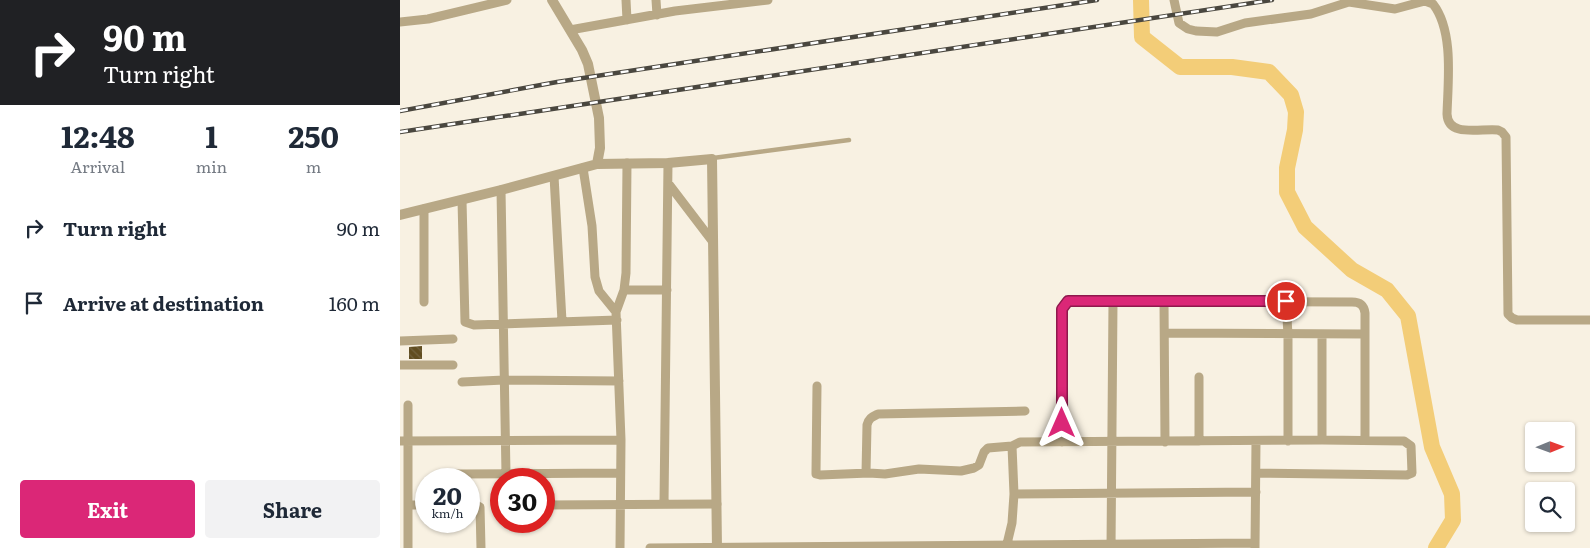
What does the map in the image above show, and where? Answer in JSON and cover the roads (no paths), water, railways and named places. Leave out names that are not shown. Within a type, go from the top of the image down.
[{"type":"street","points":[[400,22],[428,19],[507,0]]},
{"type":"street","points":[[552,0],[588,64],[599,118],[600,148],[597,164]]},
{"type":"street","points":[[626,0],[627,20]]},
{"type":"street","points":[[656,0],[657,15]]},
{"type":"street","points":[[570,30],[726,3],[768,0]]},
{"type":"street","points":[[1174,0],[1179,23],[1188,29],[1200,32],[1217,32],[1241,24],[1311,14],[1349,2],[1395,9],[1425,1],[1432,2],[1437,9],[1449,46],[1447,114],[1449,124],[1453,128],[1460,129],[1498,130],[1506,137],[1508,314],[1510,317],[1518,320],[1590,320]]},
{"type":"street","points":[[400,215],[597,164],[668,163],[712,159],[717,547]]},
{"type":"street","points":[[620,548],[621,440],[616,316],[624,290],[626,273],[627,163]]},
{"type":"street","points":[[664,504],[668,163]]},
{"type":"street","points":[[583,168],[592,226],[595,277],[599,291],[616,316]]},
{"type":"street","points":[[554,176],[562,321]]},
{"type":"street","points":[[668,183],[713,242]]},
{"type":"street","points":[[502,190],[506,468]]},
{"type":"street","points":[[462,200],[466,322],[474,325],[562,321],[616,316]]},
{"type":"street","points":[[424,209],[424,302]]},
{"type":"street","points":[[624,290],[667,290]]},
{"type":"street","points":[[1062,442],[1063,306],[1068,301],[1360,303],[1365,310],[1365,440]]},
{"type":"street","points":[[1164,301],[1165,442]]},
{"type":"street","points":[[1286,301],[1288,334],[1288,440]]},
{"type":"street","points":[[1111,546],[1113,302]]},
{"type":"street","points":[[1164,333],[1364,334]]},
{"type":"street","points":[[1322,334],[1322,440]]},
{"type":"street","points":[[400,341],[453,339]]},
{"type":"street","points":[[400,365],[453,365]]},
{"type":"street","points":[[1199,377],[1199,441]]},
{"type":"street","points":[[462,382],[504,380],[619,381]]},
{"type":"street","points":[[817,386],[816,474],[820,475],[885,474],[919,469],[968,470],[978,465],[988,448],[1012,446],[1017,443],[1365,440],[1404,441],[1410,446],[1412,473],[1407,475],[1256,473]]},
{"type":"street","points":[[408,405],[404,441],[409,505],[408,548]]},
{"type":"street","points":[[866,473],[867,425],[868,420],[872,416],[878,414],[1025,411]]},
{"type":"street","points":[[404,441],[621,440]]},
{"type":"street","points":[[650,548],[1255,545],[1256,440]]},
{"type":"street","points":[[1006,547],[1012,523],[1014,494],[1012,446]]},
{"type":"street","points":[[555,474],[620,474]]},
{"type":"street","points":[[1014,494],[1256,492]]},
{"type":"street","points":[[555,505],[717,504]]},
{"type":"street","points":[[409,505],[415,505]]},
{"type":"street","points":[[480,508],[481,548]]},
{"type":"lane","points":[[712,159],[849,140]]},
{"type":"waterway","points":[[1141,0],[1142,37],[1180,67],[1232,67],[1269,72],[1291,95],[1296,112],[1295,130],[1287,168],[1287,192],[1305,227],[1352,270],[1387,290],[1408,316],[1432,447],[1452,494],[1453,520],[1436,548]]},
{"type":"railway","points":[[400,111],[557,82],[1097,0]]},
{"type":"railway","points":[[400,132],[1272,0]]}]
